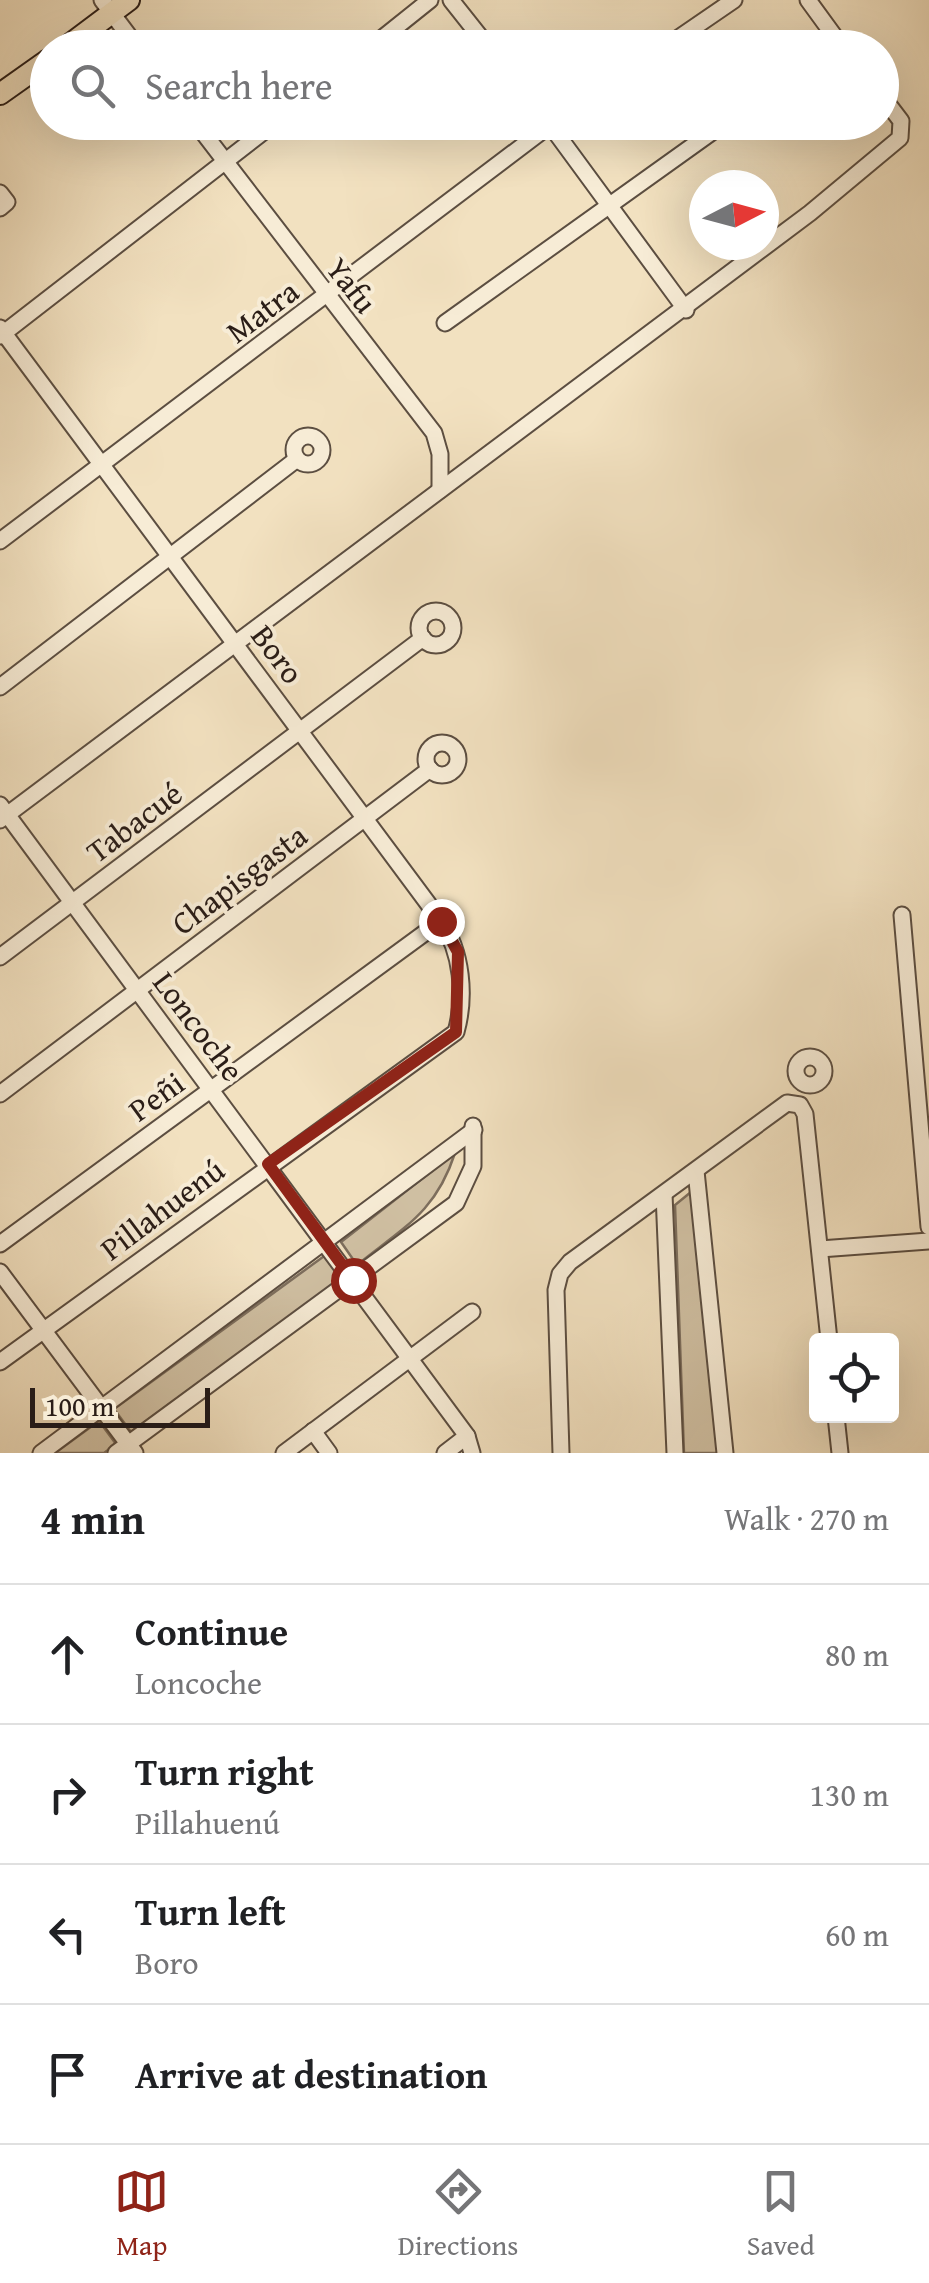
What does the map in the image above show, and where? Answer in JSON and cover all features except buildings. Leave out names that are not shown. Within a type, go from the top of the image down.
[{"type":"main road","points":[[83,30],[107,7],[130,0]]},
{"type":"main road","points":[[0,94],[30,73]]},
{"type":"street","points":[[392,30],[430,0]]},
{"type":"street","points":[[451,0],[475,30]]},
{"type":"street","points":[[690,30],[734,0]]},
{"type":"street","points":[[808,0],[828,30]]},
{"type":"street","points":[[107,7],[124,30]]},
{"type":"street","name":"Yafu","points":[[208,140],[434,434],[440,454],[440,490]]},
{"type":"street","points":[[1,332],[254,140]]},
{"type":"street","name":"Matra","points":[[0,541],[528,140]]},
{"type":"street","points":[[562,140],[686,310]]},
{"type":"street","points":[[445,323],[701,140]]},
{"type":"street","points":[[2,813],[686,310],[810,213],[895,140]]},
{"type":"street","points":[[0,193],[7,202],[0,208]]},
{"type":"street","name":"Boro","points":[[1,332],[441,921],[458,952],[456,1032]]},
{"type":"street","points":[[0,687],[297,459]]},
{"type":"street","name":"Tabacué","points":[[0,956],[422,638]]},
{"type":"street","name":"Chapisgasta","points":[[0,1094],[430,769]]},
{"type":"street","name":"Loncoche","points":[[2,813],[327,1242],[467,1436],[472,1453]]},
{"type":"street","points":[[902,915],[929,1227]]},
{"type":"street","name":"Peñi","points":[[0,1244],[441,921]]},
{"type":"street","name":"Pillahuenú","points":[[0,1362],[268,1164],[456,1032]]},
{"type":"street","points":[[806,1084],[800,1106],[805,1114],[828,1333]]},
{"type":"street","points":[[562,1453],[556,1290],[560,1274],[780,1108],[787,1104],[800,1106]]},
{"type":"street","points":[[0,1272],[102,1408],[126,1450],[456,1203],[473,1166],[473,1126],[327,1242],[102,1408],[41,1453]]},
{"type":"street","points":[[696,1170],[725,1453]]},
{"type":"street","points":[[664,1194],[675,1453]]},
{"type":"street","points":[[820,1249],[929,1241]]},
{"type":"street","points":[[284,1453],[472,1312]]},
{"type":"street","points":[[837,1423],[840,1453]]},
{"type":"street","points":[[313,1431],[329,1453]]},
{"type":"street","points":[[444,1453],[467,1436]]},
{"type":"shaded area","points":[[455,1153],[428,1204],[357,1265],[341,1242]]},
{"type":"shaded area","points":[[691,1192],[718,1453],[684,1453],[675,1205]]},
{"type":"shaded area","points":[[327,1254],[344,1277],[131,1432],[114,1409]]},
{"type":"shaded area","points":[[99,1421],[116,1444],[104,1453],[55,1453]]},
{"type":"route","points":[[353,1280],[268,1164],[456,1032],[460,1016],[458,952],[441,921]]}]
